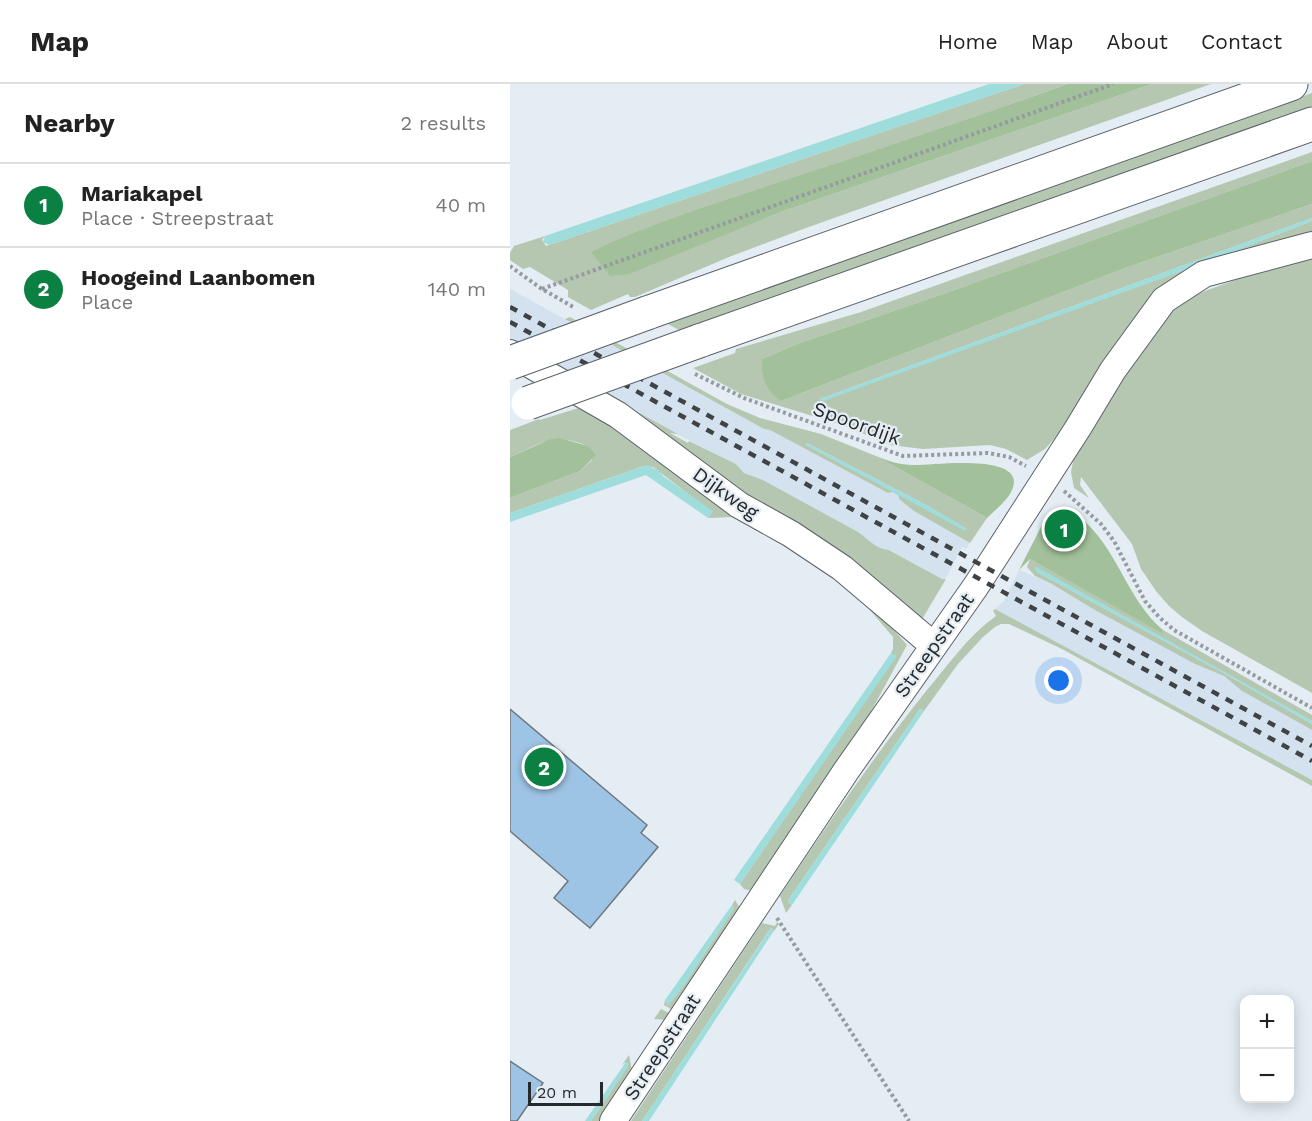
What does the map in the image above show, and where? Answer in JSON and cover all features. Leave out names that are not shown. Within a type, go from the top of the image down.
[{"type":"highway","points":[[510,363],[1291,84]]},
{"type":"highway","points":[[519,406],[695,357],[1312,124]]},
{"type":"street","name":"Streepstraat","points":[[613,1121],[762,895],[975,586],[1113,370],[1164,300],[1204,274],[1312,245]]},
{"type":"street","name":"Dijkweg","points":[[510,352],[618,415],[739,505],[791,534],[842,568],[933,645]]},
{"type":"path","points":[[542,289],[1113,84]]},
{"type":"path","points":[[510,267],[542,289],[582,311]]},
{"type":"path","name":"Spoordijk","points":[[695,357],[744,398],[903,456],[988,453],[1009,457],[1046,476],[1101,524],[1114,541],[1144,601],[1159,617],[1174,630],[1312,708]]},
{"type":"path","points":[[762,895],[909,1121]]},
{"type":"shaded area","points":[[510,289],[764,429],[770,430],[888,493],[893,492],[914,511],[970,543],[966,549],[962,547],[946,578],[942,579],[890,550],[885,550],[866,540],[858,532],[763,480],[744,473],[736,464],[665,428],[510,341]]},
{"type":"shaded area","points":[[1019,570],[1052,584],[1093,609],[1195,664],[1224,676],[1242,691],[1312,730],[1312,780],[995,609],[1004,601]]},
{"type":"green space","points":[[1024,84],[1067,84],[949,126],[731,231],[1152,84],[1211,84],[806,228],[729,257],[635,297],[630,297],[628,294],[591,310],[568,297],[568,290],[530,267],[523,269],[510,260],[510,253],[514,246],[545,236],[542,240],[546,246]]},
{"type":"green space","points":[[1067,84],[1152,84],[778,213],[629,274],[610,276],[591,252],[638,231],[686,214]]},
{"type":"green space","points":[[1312,93],[1312,106],[728,314],[679,330],[666,323]]},
{"type":"green space","points":[[1312,152],[1312,161],[946,293],[797,344],[762,359],[781,401],[1128,267],[1312,204],[1312,218],[820,399],[821,401],[1206,262],[1312,221],[1312,238],[1177,288],[1083,407],[1045,449],[1027,460],[1006,449],[990,445],[923,449],[890,445],[845,426],[741,394],[693,368],[735,353],[736,349],[861,312]]},
{"type":"green space","points":[[1312,161],[1312,204],[1128,267],[781,401],[765,383],[762,359],[797,344],[946,293]]},
{"type":"green space","points":[[1312,252],[1312,693],[1202,631],[1169,606],[1141,569],[1132,544],[1081,477],[1080,485],[1089,498],[1074,488],[1071,472],[1074,457],[1096,415],[1168,314],[1205,291]]},
{"type":"green space","points":[[570,317],[727,404],[760,418],[821,434],[876,456],[987,518],[970,543],[914,511],[893,492],[888,493],[770,430],[764,429],[565,319]],"holes":[[[807,443],[928,506],[966,529],[806,445]]]},
{"type":"green space","points":[[579,380],[678,434],[670,433],[688,443],[689,441],[736,464],[744,473],[763,480],[858,532],[876,546],[889,550],[942,579],[946,579],[921,621]]},
{"type":"green space","points":[[585,406],[833,569],[882,616],[907,645],[867,719],[752,891],[744,889],[740,884],[896,656],[891,653],[893,637],[863,602],[835,575],[734,517],[708,518],[712,512],[653,467],[644,466],[510,513],[510,498],[580,471],[592,460],[588,446],[565,440],[548,441],[510,457],[510,430]]},
{"type":"green space","points":[[560,438],[588,446],[596,455],[580,471],[510,498],[510,457],[551,439]]},
{"type":"green space","points":[[876,456],[908,465],[975,463],[992,465],[1006,470],[1013,478],[1012,490],[987,518]]},
{"type":"green space","points":[[1078,516],[1103,542],[1140,603],[1163,630],[1162,633],[1030,559],[1019,570],[1043,523],[1059,532],[1066,532]]},
{"type":"green space","points":[[1030,559],[1162,632],[1163,630],[1312,715],[1312,721],[1035,567],[1037,572],[1312,724],[1312,730],[1242,691],[1224,676],[1195,664],[1035,576],[1027,567]]},
{"type":"green space","points":[[995,609],[1312,780],[1312,786],[1062,649],[1009,624],[1001,624],[983,637],[958,664],[924,711],[920,709],[791,896],[788,902],[792,905],[786,913],[780,896],[833,817],[888,740],[951,660],[996,616],[993,611]]},
{"type":"green space","points":[[735,900],[740,908],[666,1020],[654,1019],[661,1009],[669,1013],[671,1009],[664,1005],[665,1000],[668,1005],[684,985],[734,908],[732,905]]},
{"type":"green space","points":[[777,922],[779,924],[774,931],[771,928],[768,932],[642,1121],[631,1121],[762,923],[775,926]]},
{"type":"green space","points":[[629,1055],[632,1071],[599,1121],[591,1121],[628,1066],[626,1062],[622,1065]]},
{"type":"water","points":[[989,84],[1024,84],[549,245],[543,242],[545,236]]},
{"type":"water","points":[[1312,218],[1312,221],[1206,262],[821,402],[820,399]]},
{"type":"water","points":[[807,443],[928,506],[966,528],[965,531],[806,445]]},
{"type":"water","points":[[647,465],[659,471],[713,511],[708,518],[646,475],[510,522],[510,513]]},
{"type":"water","points":[[1037,567],[1312,721],[1312,724],[1037,572],[1034,568]]},
{"type":"water","points":[[891,653],[897,656],[740,884],[734,880]]},
{"type":"water","points":[[920,709],[924,711],[792,905],[788,902],[791,896]]},
{"type":"water","points":[[732,905],[734,908],[684,985],[668,1005],[665,1000]]},
{"type":"water","points":[[771,928],[774,931],[649,1121],[642,1121]]},
{"type":"water","points":[[626,1062],[629,1063],[628,1066],[591,1121],[585,1121]]},
{"type":"building","points":[[510,709],[647,825],[641,833],[658,847],[590,928],[554,898],[568,881],[510,831]]},
{"type":"building","points":[[510,1061],[543,1083],[517,1121],[510,1121]]},
{"type":"railway","points":[[510,307],[1312,746]]},
{"type":"railway","points":[[510,322],[1312,761]]},
{"type":"place","name":"Mariakapel","points":[[1064,529]]},
{"type":"place","name":"Hoogeind Laanbomen","points":[[544,767]]}]
